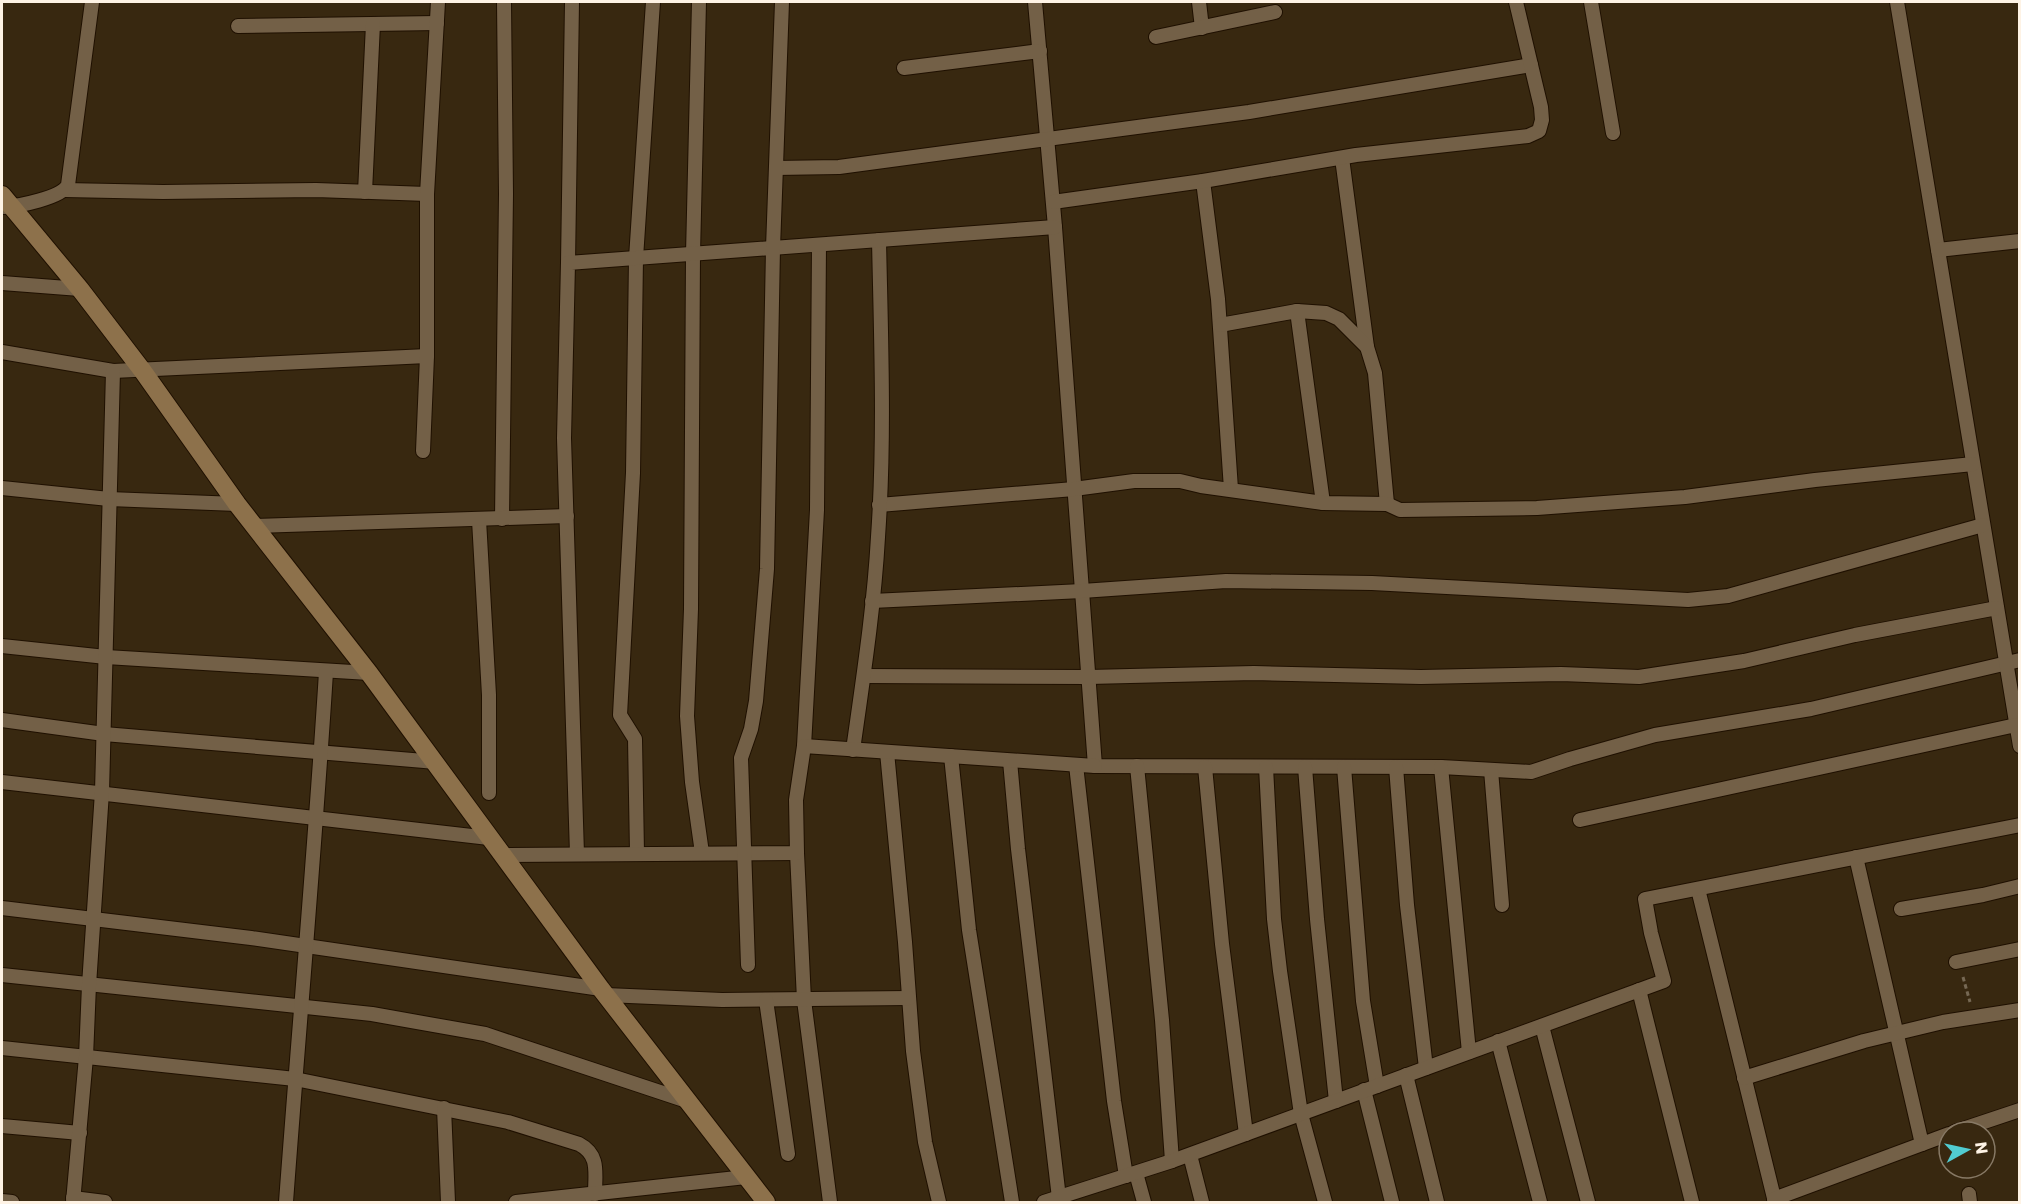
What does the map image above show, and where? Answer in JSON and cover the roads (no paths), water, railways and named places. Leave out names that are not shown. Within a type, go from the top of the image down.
[{"type":"street","points":[[65,190],[70,178],[92,2]]},
{"type":"street","points":[[423,451],[427,356],[427,194],[438,2]]},
{"type":"street","points":[[502,519],[506,194],[504,2]]},
{"type":"street","points":[[572,2],[564,438],[577,854]]},
{"type":"street","points":[[637,853],[635,739],[620,715],[633,473],[636,258],[652,2]]},
{"type":"street","points":[[699,2],[687,716],[692,782],[702,853]]},
{"type":"street","points":[[748,965],[741,758],[751,729],[756,701],[767,569],[773,248],[782,2]]},
{"type":"street","points":[[1035,2],[1053,202],[1095,766]]},
{"type":"street","points":[[1199,2],[1202,28]]},
{"type":"street","points":[[1053,202],[1203,181],[1342,158],[1528,136],[1539,131],[1542,120],[1541,107],[1516,2]]},
{"type":"street","points":[[1591,2],[1613,133]]},
{"type":"street","points":[[1897,2],[1997,608],[2013,662],[2019,746]]},
{"type":"street","points":[[1156,37],[1275,12]]},
{"type":"street","points":[[238,26],[436,23]]},
{"type":"street","points":[[365,192],[373,24]]},
{"type":"street","points":[[904,68],[1040,51]]},
{"type":"street","points":[[776,168],[839,166],[1249,112],[1532,65]]},
{"type":"street","points":[[1342,158],[1367,347],[1375,373],[1387,504]]},
{"type":"street","points":[[1203,181],[1220,325],[1231,489]]},
{"type":"street","points":[[5,203],[54,196],[65,190],[163,192],[316,190],[427,194]]},
{"type":"street","points":[[5,203],[80,289],[142,370],[237,504],[369,673],[604,992],[766,1203]]},
{"type":"street","points":[[568,263],[1054,227]]},
{"type":"street","points":[[853,750],[872,602],[879,505],[882,402],[879,240]]},
{"type":"street","points":[[1938,250],[2019,241]]},
{"type":"street","points":[[819,244],[818,510],[804,746],[796,800],[804,999],[830,1203]]},
{"type":"street","points":[[2,283],[80,289]]},
{"type":"street","points":[[1220,325],[1298,311],[1326,313],[1339,319],[1367,347]]},
{"type":"street","points":[[1298,311],[1323,502]]},
{"type":"street","points":[[2,352],[113,371],[427,356]]},
{"type":"street","points":[[105,1203],[73,1200],[86,1057],[88,985],[102,792],[113,371]]},
{"type":"street","points":[[879,505],[1074,489],[1134,481],[1180,481],[1201,486],[1323,502],[1387,504],[1400,510],[1537,508],[1685,497],[1815,480],[1973,464]]},
{"type":"street","points":[[2,488],[110,499],[237,504]]},
{"type":"street","points":[[255,526],[567,516]]},
{"type":"street","points":[[479,520],[489,695],[489,793]]},
{"type":"street","points":[[872,602],[1226,581],[1372,583],[1688,600],[1728,596],[1983,525]]},
{"type":"street","points":[[864,676],[1089,677],[1254,673],[1421,676],[1561,674],[1639,677],[1744,661],[1856,635],[1997,608]]},
{"type":"street","points":[[2,646],[106,657],[369,673]]},
{"type":"street","points":[[804,746],[1095,766],[1441,767],[1531,772],[1655,735],[1810,709],[2013,662]]},
{"type":"street","points":[[286,1203],[327,672]]},
{"type":"street","points":[[2,720],[104,734],[436,762]]},
{"type":"street","points":[[1580,820],[2016,725]]},
{"type":"street","points":[[886,752],[913,1051],[925,1142],[939,1203]]},
{"type":"street","points":[[951,756],[969,930],[1012,1203]]},
{"type":"street","points":[[1010,760],[1059,1198]]},
{"type":"street","points":[[1076,765],[1114,1101],[1131,1174],[1143,1203]]},
{"type":"street","points":[[1137,766],[1162,1020],[1172,1161]]},
{"type":"street","points":[[1205,766],[1222,944],[1246,1134]]},
{"type":"street","points":[[1266,766],[1274,919],[1301,1114],[1325,1203]]},
{"type":"street","points":[[1305,767],[1317,919],[1336,1101]]},
{"type":"street","points":[[1344,767],[1371,1088],[1392,1203]]},
{"type":"street","points":[[1396,767],[1407,905],[1425,1068]]},
{"type":"street","points":[[1441,767],[1469,1052]]},
{"type":"street","points":[[1491,770],[1502,905]]},
{"type":"street","points":[[2,782],[489,838]]},
{"type":"street","points":[[1044,1203],[1059,1198],[1082,1197],[1131,1174],[1190,1155],[1664,981],[1651,933],[1645,899],[2019,825]]},
{"type":"street","points":[[503,855],[797,853]]},
{"type":"street","points":[[1856,857],[1922,1144]]},
{"type":"street","points":[[1901,909],[1983,895],[2019,886]]},
{"type":"street","points":[[1698,889],[1775,1201],[1937,1138]]},
{"type":"street","points":[[2,908],[305,945],[604,992],[722,1000],[909,998]]},
{"type":"street","points":[[1956,962],[2019,949]]},
{"type":"street","points":[[2,975],[372,1014],[484,1034],[687,1101]]},
{"type":"street","points":[[1639,990],[1692,1203]]},
{"type":"street","points":[[766,1000],[788,1154]]},
{"type":"street","points":[[1744,1078],[1864,1041],[1943,1022],[2019,1010]]},
{"type":"street","points":[[1542,1026],[1588,1203]]},
{"type":"street","points":[[1498,1041],[1540,1203]]},
{"type":"street","points":[[2,1048],[295,1079],[507,1122],[586,1147],[595,1158],[595,1194]]},
{"type":"street","points":[[1406,1075],[1437,1203]]},
{"type":"street","points":[[444,1108],[448,1203]]},
{"type":"street","points":[[1989,1120],[2019,1110]]},
{"type":"street","points":[[2,1126],[80,1133]]},
{"type":"street","points":[[1190,1155],[1202,1203]]},
{"type":"street","points":[[516,1203],[746,1177]]},
{"type":"street","points":[[2,1201],[12,1203]]}]
